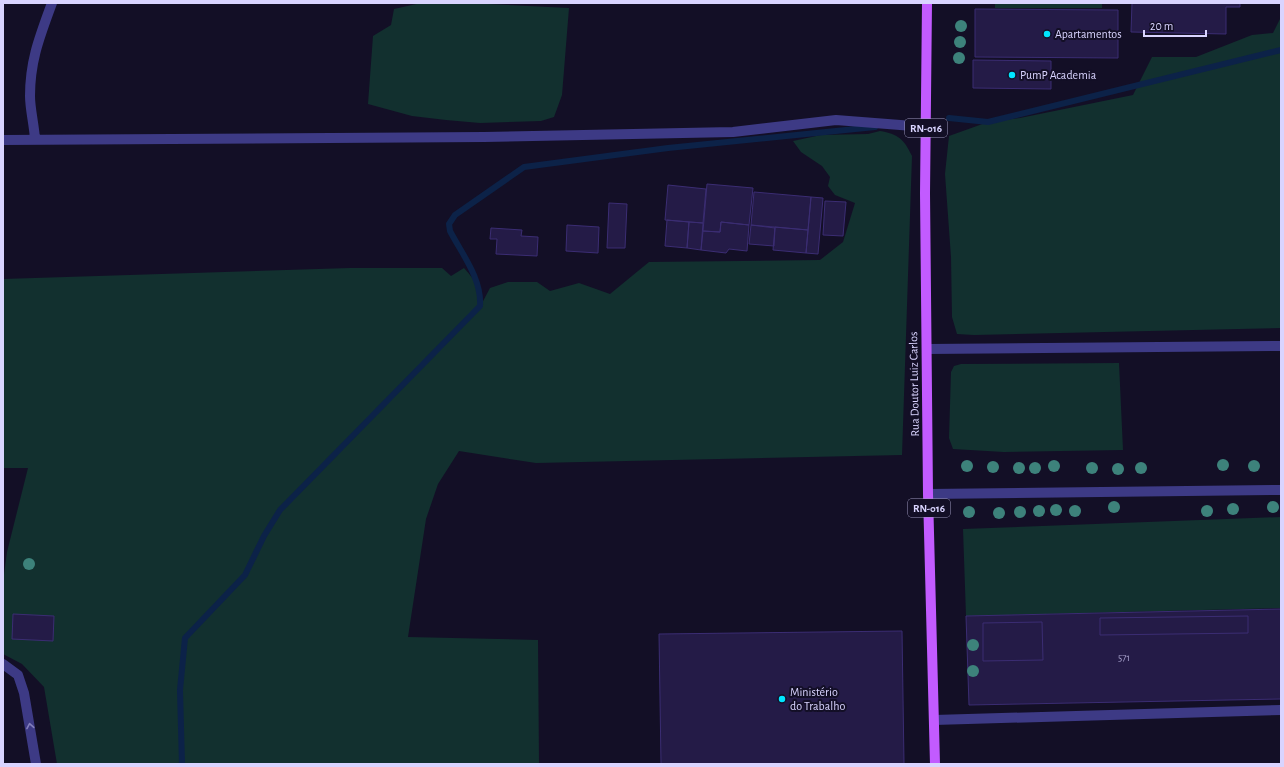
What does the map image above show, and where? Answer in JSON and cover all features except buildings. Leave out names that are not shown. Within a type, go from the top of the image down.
[{"type":"main road","name":"Rua Doutor Luiz Carlos","points":[[927,3],[926,127],[928,494],[935,764]]},
{"type":"street","points":[[35,139],[34,119],[30,98],[31,72],[36,45],[52,3]]},
{"type":"street","points":[[3,140],[554,136],[733,132],[836,120],[926,127]]},
{"type":"street","points":[[927,349],[1281,346]]},
{"type":"street","points":[[928,494],[1281,490]]},
{"type":"street","points":[[3,664],[18,675],[24,693],[36,764]]},
{"type":"street","points":[[934,720],[1281,710]]},
{"type":"green space","points":[[421,3],[467,3],[569,8],[562,95],[554,117],[541,121],[480,123],[412,116],[368,104],[373,36],[391,25],[394,9]]},
{"type":"green space","points":[[995,3],[1102,3],[1102,8],[995,8]]},
{"type":"green space","points":[[1281,17],[1281,328],[974,335],[957,334],[952,317],[951,257],[945,174],[949,136],[988,122],[1020,118],[1133,95],[1152,57],[1196,57],[1252,35],[1273,33]]},
{"type":"green space","points":[[880,131],[900,138],[912,156],[902,455],[536,463],[459,451],[438,484],[426,519],[408,637],[538,640],[539,764],[57,764],[44,687],[22,664],[3,654],[3,582],[7,552],[28,468],[3,468],[3,279],[350,268],[442,268],[451,276],[464,268],[477,285],[480,293],[481,305],[490,288],[508,282],[537,282],[550,291],[579,283],[610,294],[649,262],[820,260],[843,242],[855,203],[835,195],[828,186],[830,177],[822,166],[801,152],[793,141],[821,135],[868,134]]},
{"type":"green space","points":[[1119,363],[1123,450],[1004,452],[953,449],[949,438],[951,372],[954,366],[961,364]]},
{"type":"green space","points":[[1281,517],[1281,608],[966,616],[963,529]]},
{"type":"waterway","points":[[949,118],[988,122],[1281,50]]},
{"type":"waterway","points":[[182,764],[180,690],[185,638],[245,575],[264,536],[280,510],[480,306],[480,296],[475,276],[450,231],[449,224],[455,215],[524,167],[668,148],[875,127]]},
{"type":"place","name":"Apartamentos","points":[[1047,34]]},
{"type":"place","name":"PumP Academia","points":[[1012,75]]},
{"type":"place","name":"Ministério do Trabalho","points":[[782,699]]}]
